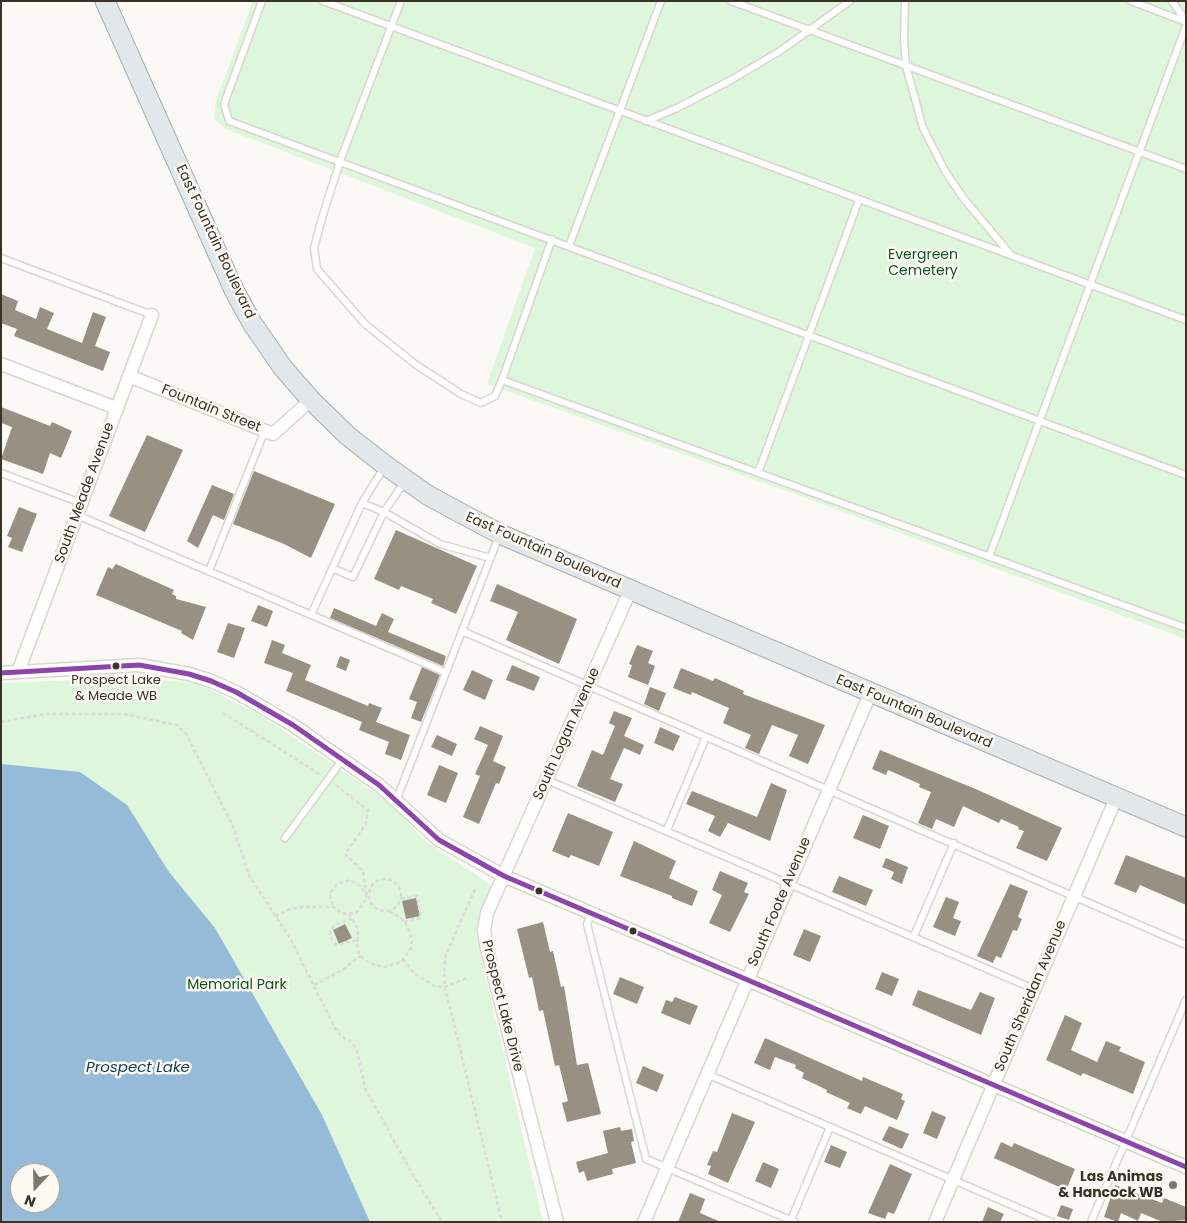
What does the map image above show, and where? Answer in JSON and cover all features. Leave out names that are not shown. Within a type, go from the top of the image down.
[{"type":"main road","name":"East Fountain Boulevard","points":[[106,1],[234,290],[252,324],[283,368],[311,400],[348,436],[385,465],[405,480],[459,513],[500,534],[870,694],[1186,827]]},
{"type":"street","name":"South Meade Avenue","points":[[18,672],[152,315]]},
{"type":"street","points":[[1,364],[116,408]]},
{"type":"street","name":"Fountain Street","points":[[130,376],[273,434],[311,400]]},
{"type":"street","name":"South Logan Avenue","points":[[504,876],[630,591]]},
{"type":"street","points":[[1,673],[139,665],[189,674],[236,692],[293,725],[343,759],[396,801],[439,840],[504,876],[1186,1167]]},
{"type":"street","name":"South Foote Avenue","points":[[644,1222],[870,694]]},
{"type":"street","name":"South Sheridan Avenue","points":[[934,1222],[1116,798]]},
{"type":"street","name":"Prospect Lake Drive","points":[[504,876],[487,913],[484,930],[486,945],[557,1222]]},
{"type":"lane","points":[[262,1],[224,104],[229,120],[1186,475]]},
{"type":"lane","points":[[323,1],[1186,320]]},
{"type":"lane","points":[[401,1],[340,161],[314,248],[317,269],[365,324],[415,364],[461,394],[481,403],[495,396],[502,380],[552,240]]},
{"type":"lane","points":[[569,246],[661,1]]},
{"type":"lane","points":[[731,1],[1186,169]]},
{"type":"lane","points":[[646,121],[678,108],[731,80],[780,51],[850,1]]},
{"type":"lane","points":[[905,1],[904,40],[906,66],[923,128],[941,164],[964,199],[1012,256]]},
{"type":"lane","points":[[1131,1],[1186,21]]},
{"type":"lane","points":[[1172,1],[1186,21]]},
{"type":"lane","points":[[989,557],[1186,26]]},
{"type":"lane","points":[[758,473],[859,200]]},
{"type":"lane","points":[[1,258],[152,315]]},
{"type":"lane","points":[[502,380],[1186,628]]},
{"type":"lane","points":[[209,571],[265,430]]},
{"type":"lane","points":[[311,615],[362,503],[385,465]]},
{"type":"lane","points":[[1,473],[81,503]]},
{"type":"lane","points":[[332,568],[353,577],[384,512],[405,480]]},
{"type":"lane","points":[[362,503],[384,512],[440,544],[490,558]]},
{"type":"lane","points":[[77,515],[445,672]]},
{"type":"lane","points":[[396,801],[500,534]]},
{"type":"lane","points":[[462,631],[1186,945]]},
{"type":"lane","points":[[666,830],[706,737]]},
{"type":"lane","points":[[285,838],[343,759]]},
{"type":"lane","points":[[547,780],[789,882],[1034,989]]},
{"type":"lane","points":[[914,936],[954,843]]},
{"type":"lane","points":[[590,914],[587,924],[646,1159],[793,1221],[830,1127]]},
{"type":"lane","points":[[1091,1222],[1186,1000]]},
{"type":"lane","points":[[707,1074],[1051,1222]]},
{"type":"path","points":[[1,722],[46,714],[82,712],[124,714],[177,725],[186,734],[232,824],[248,875],[291,940],[335,1028],[341,1036],[350,1040],[357,1050],[365,1088],[409,1168],[442,1222]]},
{"type":"path","points":[[401,899],[397,906],[388,911],[379,911],[374,908],[367,898],[362,887],[357,882],[342,880],[331,892],[330,898],[334,907],[341,913],[357,912],[367,898],[372,886],[385,879],[391,880],[398,886],[401,899]]},
{"type":"path","points":[[475,889],[446,955],[444,967],[445,987],[502,1222]]},
{"type":"path","points":[[401,899],[417,896],[421,918],[404,922]]},
{"type":"path","points":[[275,916],[290,909],[303,907],[334,907]]},
{"type":"path","points":[[349,914],[358,929],[357,940],[360,956],[369,963],[384,967],[392,966],[403,959],[411,948],[412,940],[411,934],[404,922],[388,911]]},
{"type":"path","points":[[352,919],[334,925],[330,932],[332,940],[336,945],[357,940]]},
{"type":"path","points":[[314,985],[344,969],[360,956]]},
{"type":"path","points":[[403,959],[415,974],[436,986],[445,987],[466,978]]},
{"type":"green space","name":"Evergreen Cemetery","points":[[253,1],[1186,1],[1186,639],[806,498],[487,384],[535,248],[226,129],[214,119],[216,100]]},
{"type":"green space","name":"Memorial Park","points":[[133,678],[187,682],[206,688],[260,715],[377,794],[397,811],[424,840],[489,884],[491,890],[481,916],[477,940],[543,1222],[1,1222],[1,683]]},
{"type":"water","name":"Prospect Lake","points":[[2,764],[80,772],[127,805],[169,872],[215,928],[322,1115],[370,1222],[1,1222]]},
{"type":"building","points":[[1,294],[18,301],[15,310],[36,319],[40,307],[54,313],[47,329],[82,343],[93,312],[106,317],[95,346],[110,352],[103,371],[14,336],[17,329],[1,323]]},
{"type":"building","points":[[1,407],[50,426],[52,422],[72,431],[61,458],[50,453],[43,474],[1,459],[12,427],[1,423]]},
{"type":"building","points":[[147,435],[183,450],[145,532],[109,516]]},
{"type":"building","points":[[254,471],[335,504],[311,558],[284,544],[233,524]]},
{"type":"building","points":[[212,485],[234,494],[224,520],[213,515],[198,548],[187,541]]},
{"type":"building","points":[[19,507],[37,514],[22,552],[8,547],[12,538],[7,536]]},
{"type":"building","points":[[396,530],[477,566],[456,614],[431,603],[433,599],[401,586],[399,590],[374,579]]},
{"type":"building","points":[[116,564],[174,590],[172,594],[176,596],[176,599],[206,607],[193,640],[181,633],[182,631],[96,595],[108,567],[112,569]]},
{"type":"building","points":[[497,584],[577,619],[559,664],[506,640],[518,612],[490,601]]},
{"type":"building","points":[[258,605],[273,611],[267,627],[251,621]]},
{"type":"building","points":[[334,608],[376,626],[382,613],[394,619],[388,632],[446,656],[443,666],[330,618]]},
{"type":"building","points":[[228,623],[245,628],[234,658],[217,652]]},
{"type":"building","points":[[272,640],[285,645],[282,653],[311,665],[305,680],[368,706],[369,703],[382,708],[376,722],[410,735],[401,760],[385,754],[389,742],[359,730],[362,722],[286,691],[293,673],[264,663]]},
{"type":"building","points":[[637,645],[653,651],[648,663],[655,666],[648,685],[628,677],[632,665],[629,664]]},
{"type":"building","points":[[340,656],[350,660],[346,671],[336,667]]},
{"type":"building","points":[[512,665],[540,677],[534,691],[506,680]]},
{"type":"building","points":[[422,667],[440,675],[421,722],[411,718],[417,702],[409,699]]},
{"type":"building","points":[[681,668],[713,681],[715,678],[744,691],[743,694],[825,725],[808,764],[789,756],[798,735],[772,725],[759,754],[745,748],[751,735],[723,723],[729,708],[692,692],[691,695],[673,688]]},
{"type":"building","points":[[472,670],[493,680],[485,700],[463,690]]},
{"type":"building","points":[[650,687],[666,693],[659,711],[644,704]]},
{"type":"building","points":[[614,711],[632,718],[624,736],[644,745],[640,755],[624,748],[610,779],[623,784],[615,802],[577,786],[592,750],[603,755],[615,726],[609,723]]},
{"type":"building","points":[[480,726],[503,736],[493,761],[506,767],[499,784],[496,783],[479,824],[463,817],[480,776],[475,774],[488,745],[474,739]]},
{"type":"building","points":[[660,727],[680,736],[673,751],[654,743]]},
{"type":"building","points":[[437,735],[457,744],[452,756],[431,747]]},
{"type":"building","points":[[880,750],[978,790],[1062,828],[1047,861],[1016,848],[1024,831],[1018,829],[1019,827],[1001,819],[999,823],[963,806],[954,827],[936,819],[932,829],[918,823],[931,792],[919,787],[920,784],[888,770],[886,775],[872,769]]},
{"type":"building","points":[[439,765],[458,773],[446,803],[427,795]]},
{"type":"building","points":[[771,783],[787,790],[770,841],[728,823],[720,837],[708,831],[715,816],[686,804],[692,791],[757,817]]},
{"type":"building","points":[[568,813],[613,832],[599,866],[571,855],[569,858],[552,851]]},
{"type":"building","points":[[863,815],[889,826],[880,849],[853,838]]},
{"type":"building","points":[[634,841],[676,861],[669,878],[698,891],[692,906],[672,898],[672,896],[620,876]]},
{"type":"building","points":[[1126,855],[1186,878],[1186,905],[1140,885],[1136,893],[1114,884]]},
{"type":"building","points":[[886,858],[908,867],[902,884],[891,879],[894,872],[882,867]]},
{"type":"building","points":[[720,871],[748,883],[744,892],[749,894],[730,932],[709,923],[722,895],[712,890]]},
{"type":"building","points":[[839,876],[873,890],[866,906],[832,892]]},
{"type":"building","points":[[1010,884],[1028,891],[1018,917],[1022,919],[1017,931],[1013,930],[1001,958],[996,956],[993,963],[977,956]]},
{"type":"building","points":[[946,897],[959,902],[953,918],[961,921],[955,936],[933,927]]},
{"type":"building","points":[[416,898],[420,916],[406,919],[402,901]]},
{"type":"building","points":[[543,922],[550,952],[553,951],[561,987],[564,986],[577,1065],[588,1063],[601,1114],[567,1122],[562,1103],[568,1101],[559,1065],[555,1066],[543,1010],[539,1011],[532,977],[529,978],[517,929]]},
{"type":"building","points":[[345,924],[352,938],[339,944],[333,930]]},
{"type":"building","points":[[804,929],[821,936],[810,962],[793,955]]},
{"type":"building","points":[[882,972],[899,979],[892,996],[875,989]]},
{"type":"building","points":[[620,977],[644,987],[637,1004],[613,994]]},
{"type":"building","points":[[918,990],[971,1010],[980,992],[995,998],[981,1035],[912,1005]]},
{"type":"building","points":[[675,997],[698,1006],[690,1025],[661,1013],[666,1000],[672,1002]]},
{"type":"building","points":[[1065,1015],[1082,1023],[1071,1050],[1097,1062],[1106,1041],[1121,1047],[1119,1051],[1145,1062],[1133,1094],[1083,1073],[1081,1076],[1046,1060]]},
{"type":"building","points":[[765,1038],[862,1081],[863,1077],[903,1094],[901,1099],[905,1101],[897,1120],[865,1106],[861,1114],[847,1108],[850,1103],[802,1078],[804,1073],[795,1068],[796,1065],[775,1057],[770,1070],[754,1063]]},
{"type":"building","points":[[643,1066],[664,1075],[657,1092],[636,1083]]},
{"type":"building","points":[[932,1111],[946,1117],[937,1139],[923,1133]]},
{"type":"building","points":[[732,1113],[755,1122],[728,1183],[708,1174],[711,1166],[707,1165],[713,1151],[717,1152]]},
{"type":"building","points":[[889,1126],[909,1134],[902,1149],[882,1140]]},
{"type":"building","points":[[620,1127],[621,1131],[632,1129],[634,1141],[631,1142],[636,1163],[612,1169],[613,1174],[587,1181],[584,1171],[579,1173],[576,1162],[608,1153],[603,1131]]},
{"type":"building","points":[[1001,1142],[1012,1147],[1014,1143],[1075,1169],[1066,1190],[994,1158]]},
{"type":"building","points":[[831,1145],[847,1152],[840,1168],[824,1162]]},
{"type":"building","points":[[763,1162],[779,1169],[771,1188],[755,1181]]},
{"type":"building","points":[[890,1164],[912,1174],[894,1214],[888,1212],[885,1219],[868,1213]]},
{"type":"building","points":[[1115,1185],[1162,1203],[1164,1198],[1186,1207],[1186,1220],[1163,1222],[1141,1213],[1138,1221],[1121,1213],[1118,1222],[1104,1217]]},
{"type":"building","points":[[690,1193],[705,1199],[700,1213],[721,1222],[678,1222]]},
{"type":"building","points":[[1061,1205],[1073,1209],[1069,1220],[1057,1216]]},
{"type":"building","points":[[988,1207],[1004,1214],[1000,1222],[982,1222]]},
{"type":"transit line","points":[[1,673],[139,665],[189,674],[211,681],[236,692],[293,725],[379,785],[439,840],[504,876],[1186,1167]]},
{"type":"place","name":"Prospect Lake & Meade WB","points":[[116,666]]},
{"type":"place","name":"Las Animas & Hancock WB","points":[[1173,1185]]}]
